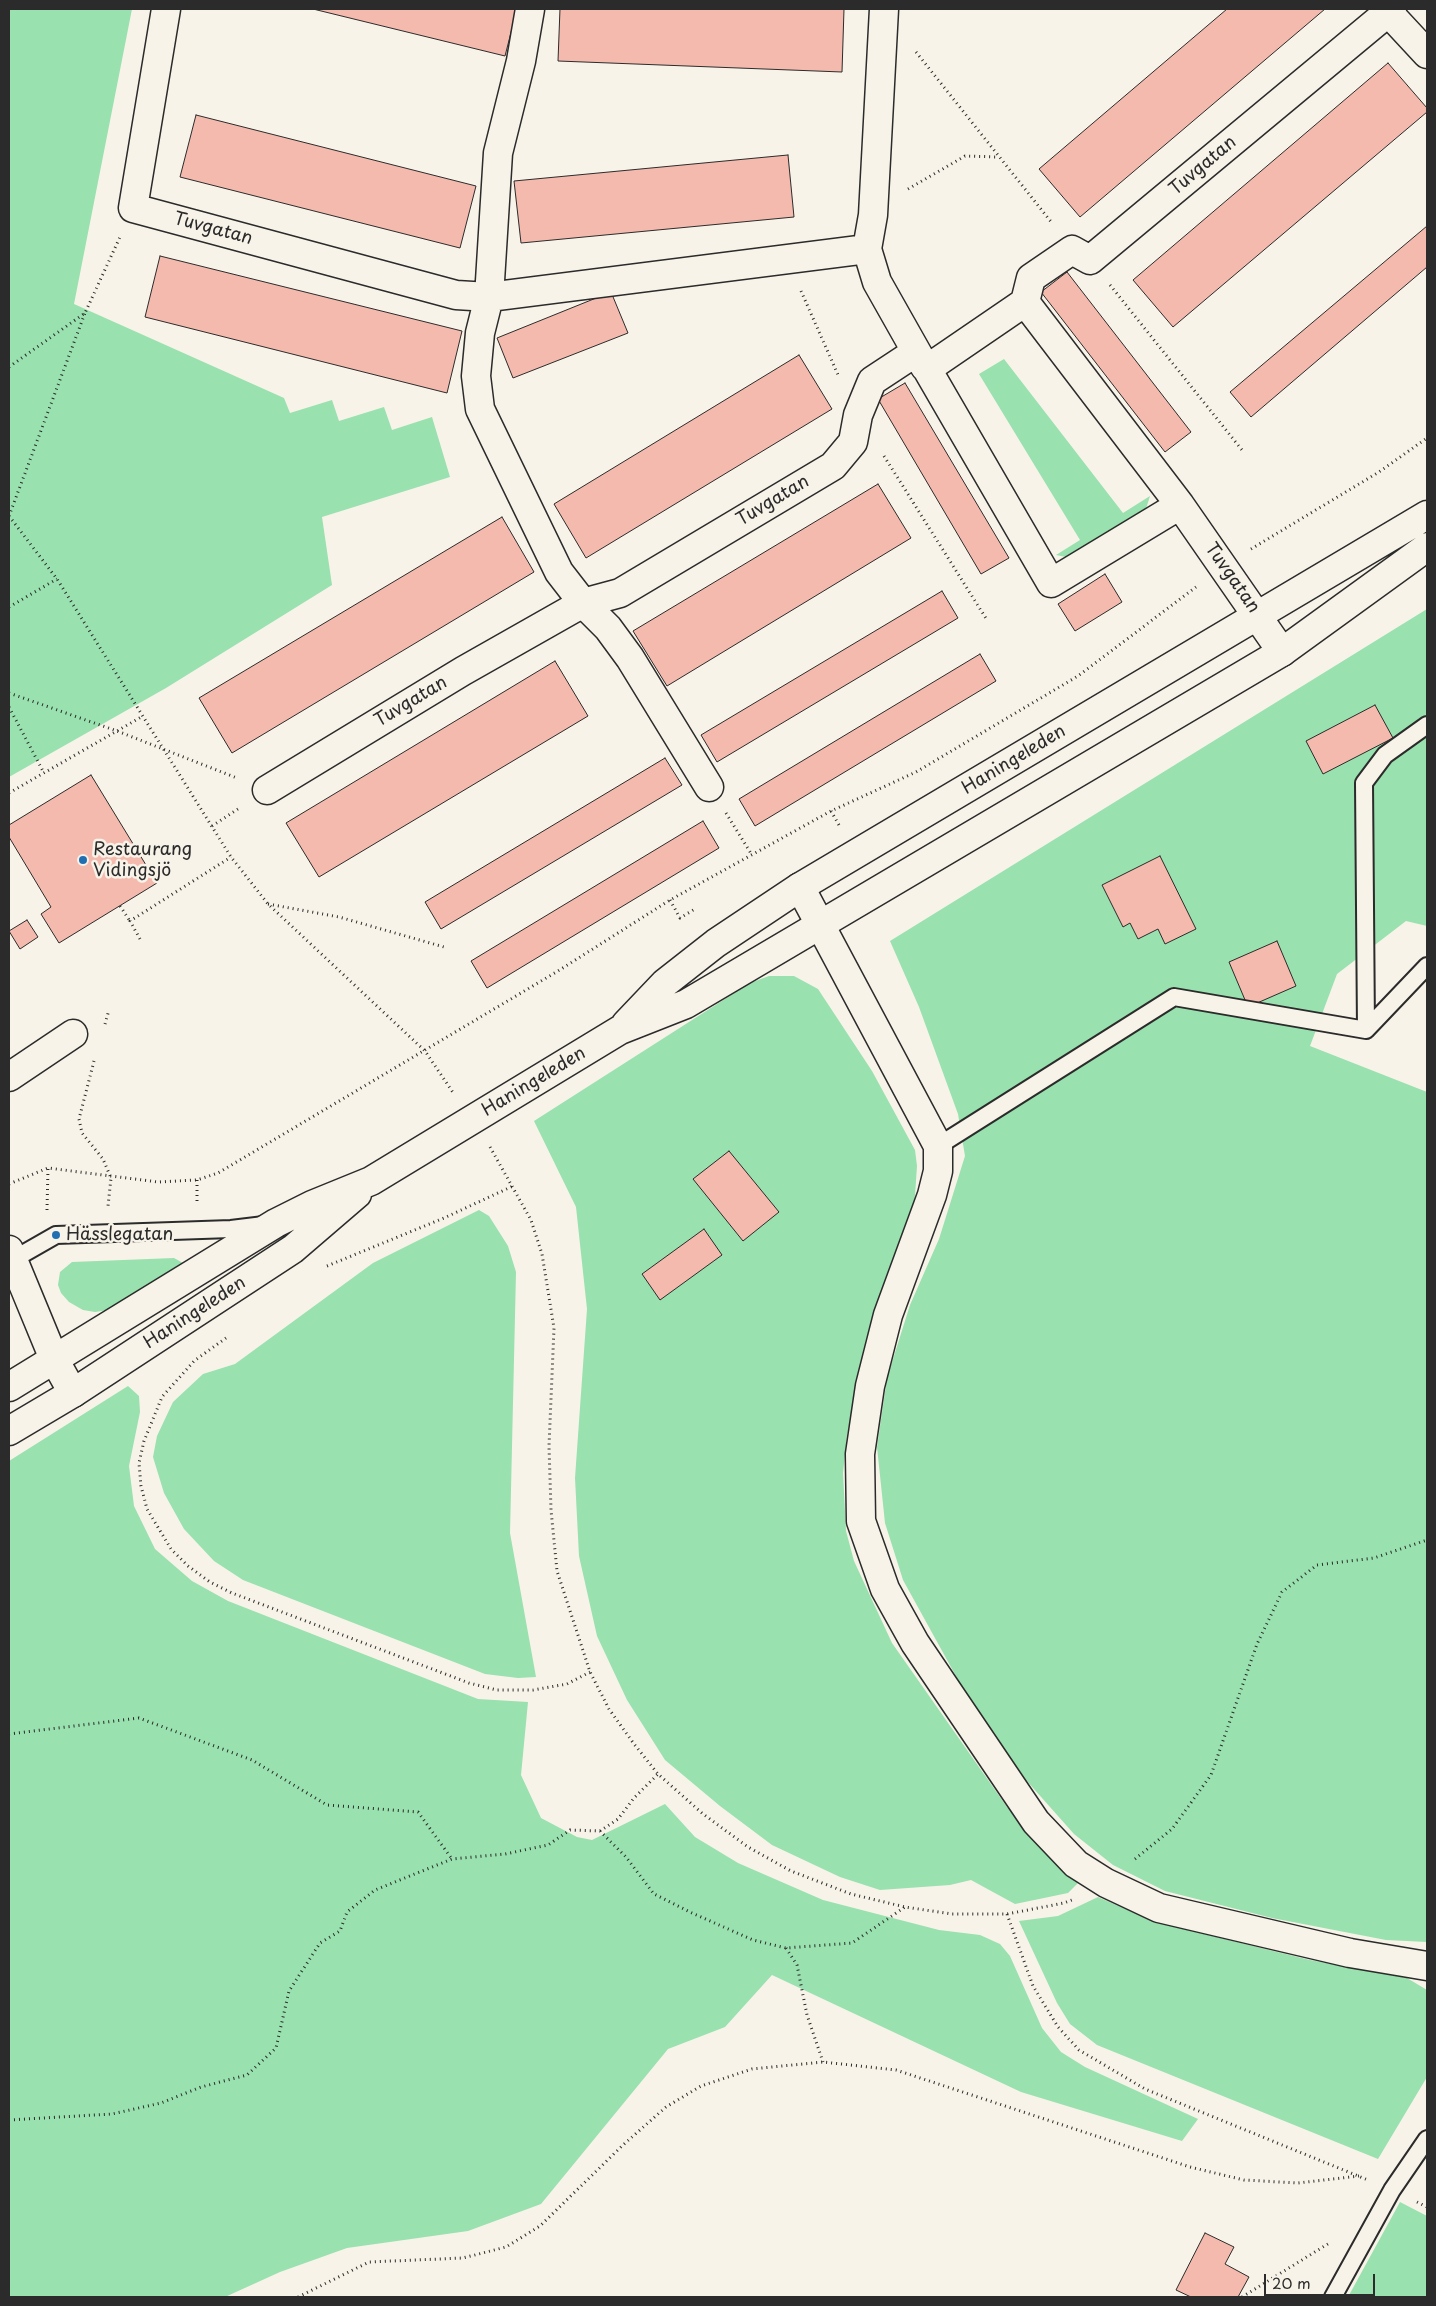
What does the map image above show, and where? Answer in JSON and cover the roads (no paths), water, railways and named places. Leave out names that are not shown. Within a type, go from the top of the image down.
[{"type":"street","name":"Tuvgatan","points":[[166,9],[133,208],[456,295],[489,296],[868,249]]},
{"type":"street","points":[[530,9],[521,61],[498,153],[489,296],[480,333],[476,376],[480,409],[559,572],[583,603],[608,628],[630,658],[709,787]]},
{"type":"street","points":[[884,10],[873,215],[868,249],[877,282],[1051,583],[1180,505]]},
{"type":"street","name":"Tuvgatan","points":[[268,790],[463,671],[583,603],[620,593],[833,466],[853,442],[858,415],[872,381],[921,361],[1025,302],[1031,278],[1081,255],[1390,10],[1427,54]]},
{"type":"street","name":"Tuvgatan","points":[[1025,302],[1180,505],[1282,652]]},
{"type":"street","name":"Haningeleden","points":[[620,1030],[665,983],[716,943],[800,887],[1256,614],[1427,515]]},
{"type":"street","name":"Haningeleden","points":[[9,1388],[276,1223],[312,1205],[371,1181],[620,1030],[686,1004],[1282,652],[1427,547]]},
{"type":"street","points":[[800,887],[938,1146],[938,1171],[932,1195],[888,1316],[870,1386],[860,1454],[861,1522],[885,1589],[915,1643],[1036,1822],[1076,1864],[1106,1883],[1159,1908],[1350,1953],[1427,1966]]},
{"type":"street","points":[[9,1077],[73,1034]]},
{"type":"street","name":"Haningeleden","points":[[9,1431],[73,1393],[293,1249],[371,1181]]},
{"type":"street","points":[[11,1254],[54,1359],[73,1393]]},
{"type":"lane","points":[[1366,1030],[1364,784],[1385,755],[1427,725]]},
{"type":"lane","points":[[1366,1030],[1427,966]]},
{"type":"lane","points":[[938,1146],[1174,997],[1366,1030]]},
{"type":"lane","points":[[11,1254],[56,1235],[231,1229],[276,1223]]},
{"type":"lane","points":[[1333,2297],[1392,2190],[1427,2139]]},
{"type":"place","name":"Restaurang Vidingsjö","points":[[83,860]]},
{"type":"place","name":"Hässlegatan","points":[[56,1235]]}]
